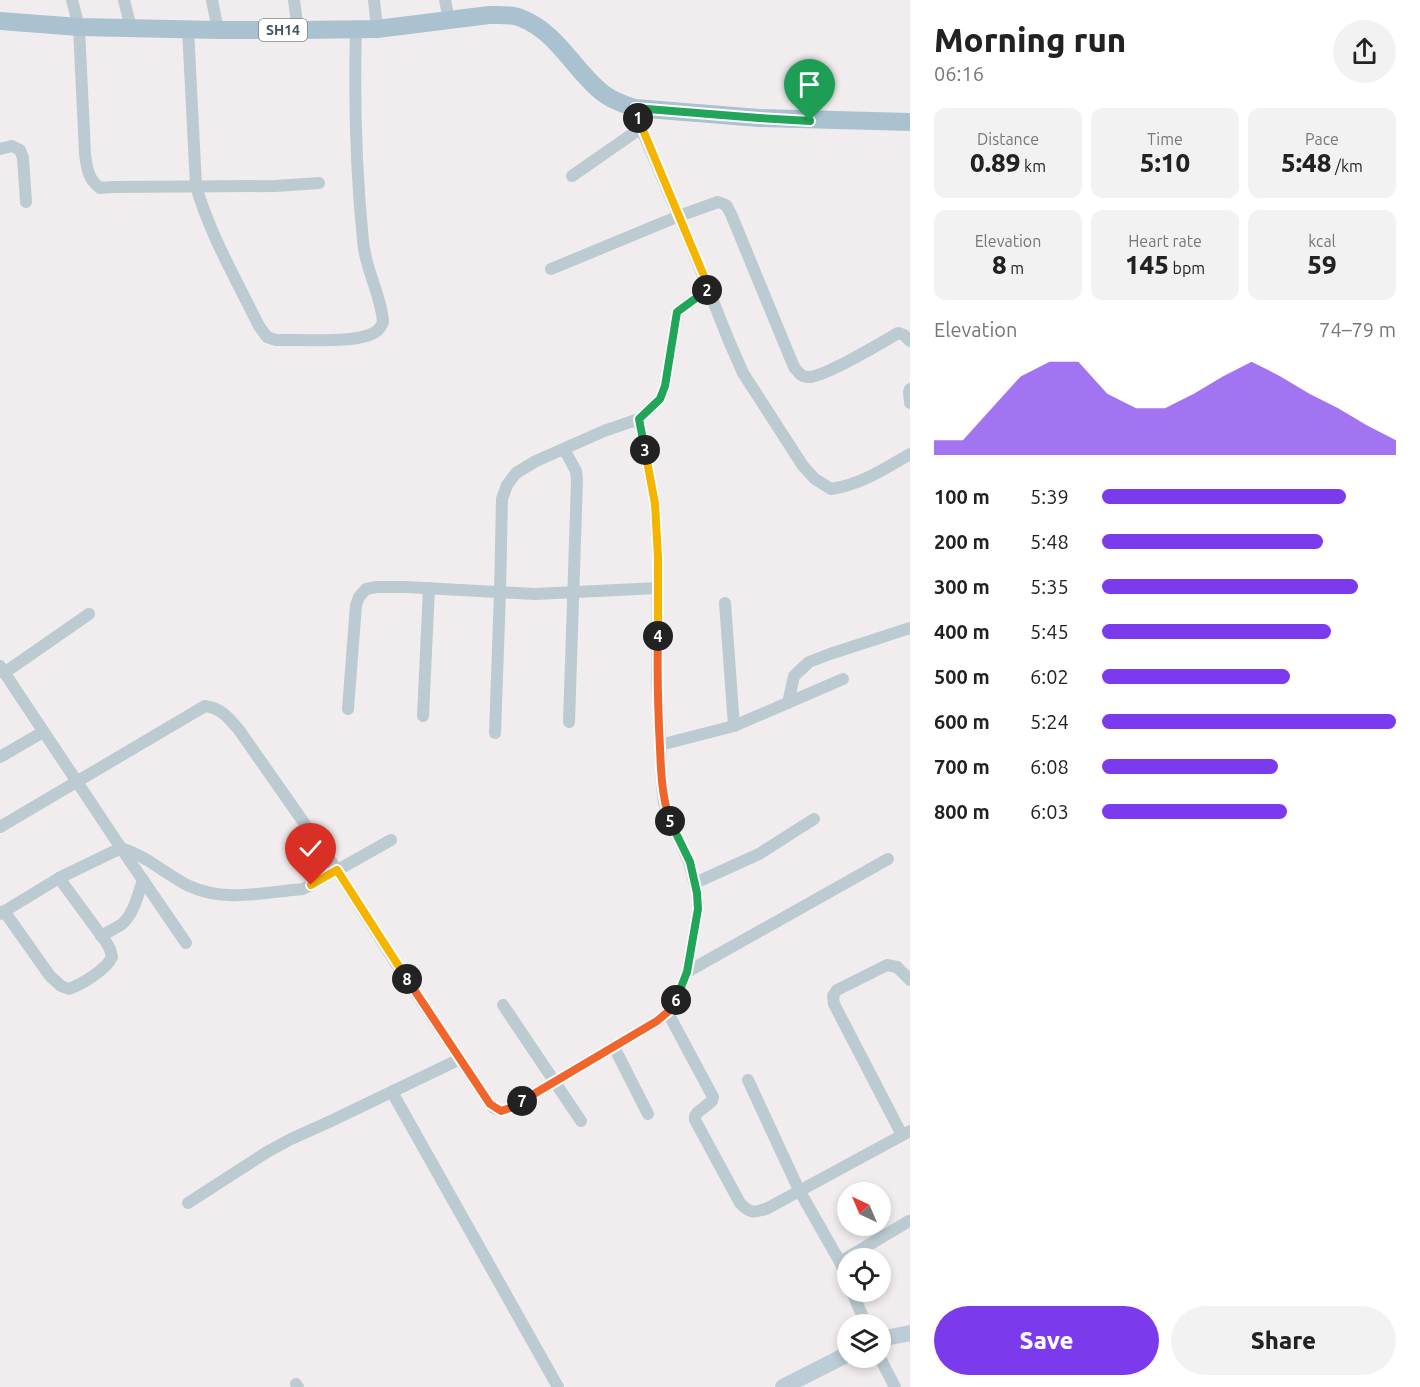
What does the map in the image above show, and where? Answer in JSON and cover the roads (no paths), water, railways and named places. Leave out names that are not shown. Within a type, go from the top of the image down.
[{"type":"main road","name":"SH14","points":[[0,21],[79,27],[298,30],[377,29],[505,15],[520,17],[535,26],[558,43],[599,90],[619,103],[635,108],[810,121],[910,122]]},
{"type":"street","points":[[72,0],[79,27],[85,154],[87,172],[92,183],[100,188],[275,186],[319,183]]},
{"type":"street","points":[[124,0],[131,28]]},
{"type":"street","points":[[212,0],[218,30]]},
{"type":"street","points":[[294,0],[298,30]]},
{"type":"street","points":[[374,0],[377,29]]},
{"type":"street","points":[[445,0],[448,20]]},
{"type":"street","points":[[188,29],[196,186],[201,203],[259,326],[267,337],[276,340],[361,337],[378,329],[383,322],[383,314],[363,243],[355,131],[356,29]]},
{"type":"street","points":[[635,108],[641,128],[743,372],[803,466],[815,479],[831,489],[848,486],[871,477],[910,454]]},
{"type":"street","points":[[572,176],[641,128]]},
{"type":"street","points":[[0,149],[12,146],[20,150],[24,158],[26,202]]},
{"type":"street","points":[[551,269],[718,202],[726,205],[794,367],[800,374],[809,377],[824,373],[898,333],[910,341]]},
{"type":"street","points":[[495,733],[502,500],[507,485],[516,473],[536,461],[639,419],[660,399],[665,386],[677,312],[709,288]]},
{"type":"street","points":[[910,389],[910,403]]},
{"type":"street","points":[[0,827],[205,706],[213,707],[221,711],[239,730],[337,870],[490,1104],[501,1111],[510,1108],[657,1021],[668,1013],[675,1003],[687,972],[698,909],[690,862],[664,803],[657,678],[658,557],[655,504],[639,419]]},
{"type":"street","points":[[564,449],[576,471],[578,480],[568,722]]},
{"type":"street","points":[[348,709],[356,605],[366,589],[376,587],[429,588],[535,594],[658,588]]},
{"type":"street","points":[[423,716],[429,588]]},
{"type":"street","points":[[725,603],[734,726]]},
{"type":"street","points":[[89,614],[3,676],[186,943]]},
{"type":"street","points":[[788,703],[794,676],[809,662],[910,627]]},
{"type":"street","points":[[660,745],[734,726],[843,680]]},
{"type":"street","points":[[0,757],[43,732]]},
{"type":"street","points":[[695,883],[759,854],[814,819]]},
{"type":"street","points":[[59,878],[110,949],[112,957],[110,963],[78,986],[69,989],[61,986],[50,976],[2,912],[59,878],[121,848],[134,852],[190,886],[209,893],[233,896],[303,889],[391,840]]},
{"type":"street","points":[[687,972],[888,859]]},
{"type":"street","points":[[101,936],[128,918],[142,880]]},
{"type":"street","points":[[668,1013],[713,1097],[712,1101],[697,1113],[695,1120],[740,1203],[747,1211],[756,1212],[768,1208],[906,1133],[838,1013],[833,996],[837,990],[886,965],[897,967],[910,980]]},
{"type":"street","points":[[503,1005],[581,1121]]},
{"type":"street","points":[[614,1047],[648,1114]]},
{"type":"street","points":[[188,1203],[291,1139],[460,1059]]},
{"type":"street","points":[[748,1080],[799,1190],[837,1257]]},
{"type":"street","points":[[392,1092],[558,1387]]},
{"type":"street","points":[[864,1248],[909,1221]]},
{"type":"street","points":[[891,1337],[910,1334]]},
{"type":"street","points":[[783,1387],[837,1360]]},
{"type":"street","points":[[885,1368],[895,1387]]}]
